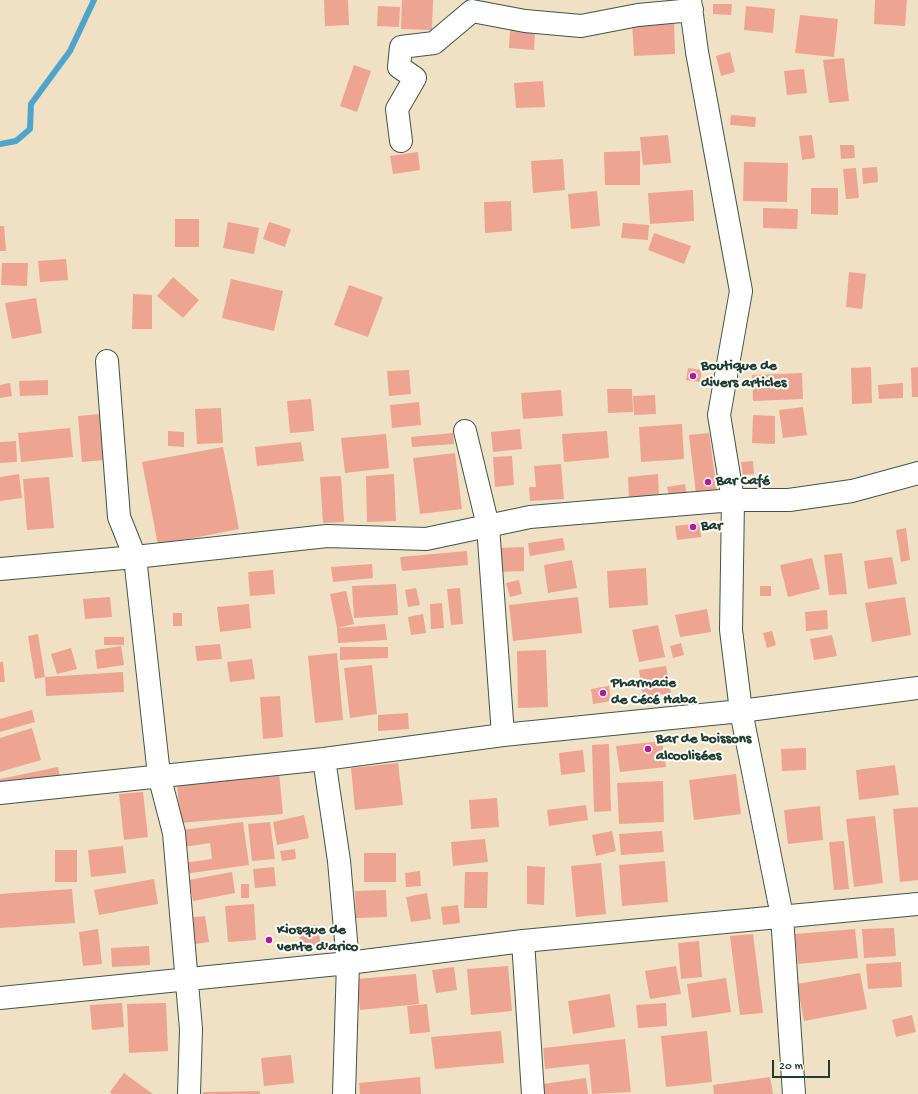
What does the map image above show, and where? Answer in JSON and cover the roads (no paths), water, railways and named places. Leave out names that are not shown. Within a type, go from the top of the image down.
[{"type":"street","points":[[401,141],[397,109],[415,78],[399,67],[401,46],[434,43],[472,11],[525,21],[581,26],[691,5],[697,52],[741,291],[719,415],[733,500],[731,630],[741,711],[782,916],[794,1094]]},
{"type":"street","points":[[107,361],[119,517],[135,557],[160,775],[174,833],[191,1029],[188,1094]]},
{"type":"street","points":[[465,431],[488,526],[504,735]]},
{"type":"street","points":[[0,569],[135,557],[327,536],[426,539],[530,518],[733,500],[789,500],[844,492],[918,473]]},
{"type":"street","points":[[0,793],[160,775],[324,759],[504,735],[741,711],[918,688]]},
{"type":"street","points":[[324,759],[339,861],[348,963],[344,1094]]},
{"type":"street","points":[[0,998],[348,963],[523,941],[918,904]]},
{"type":"street","points":[[523,941],[533,1094]]},
{"type":"waterway","points":[[0,144],[16,141],[30,129],[31,104],[70,51],[94,0]]},
{"type":"place","name":"Boutique de divers articles","points":[[693,376]]},
{"type":"place","name":"Bar Café","points":[[708,482]]},
{"type":"place","name":"Bar","points":[[693,527]]},
{"type":"place","name":"Pharmacie de Cécé Haba","points":[[603,693]]},
{"type":"place","name":"Bar de boissons alcoolisées","points":[[648,749]]},
{"type":"place","name":"Kiosque de vente d'arico","points":[[269,940]]}]
